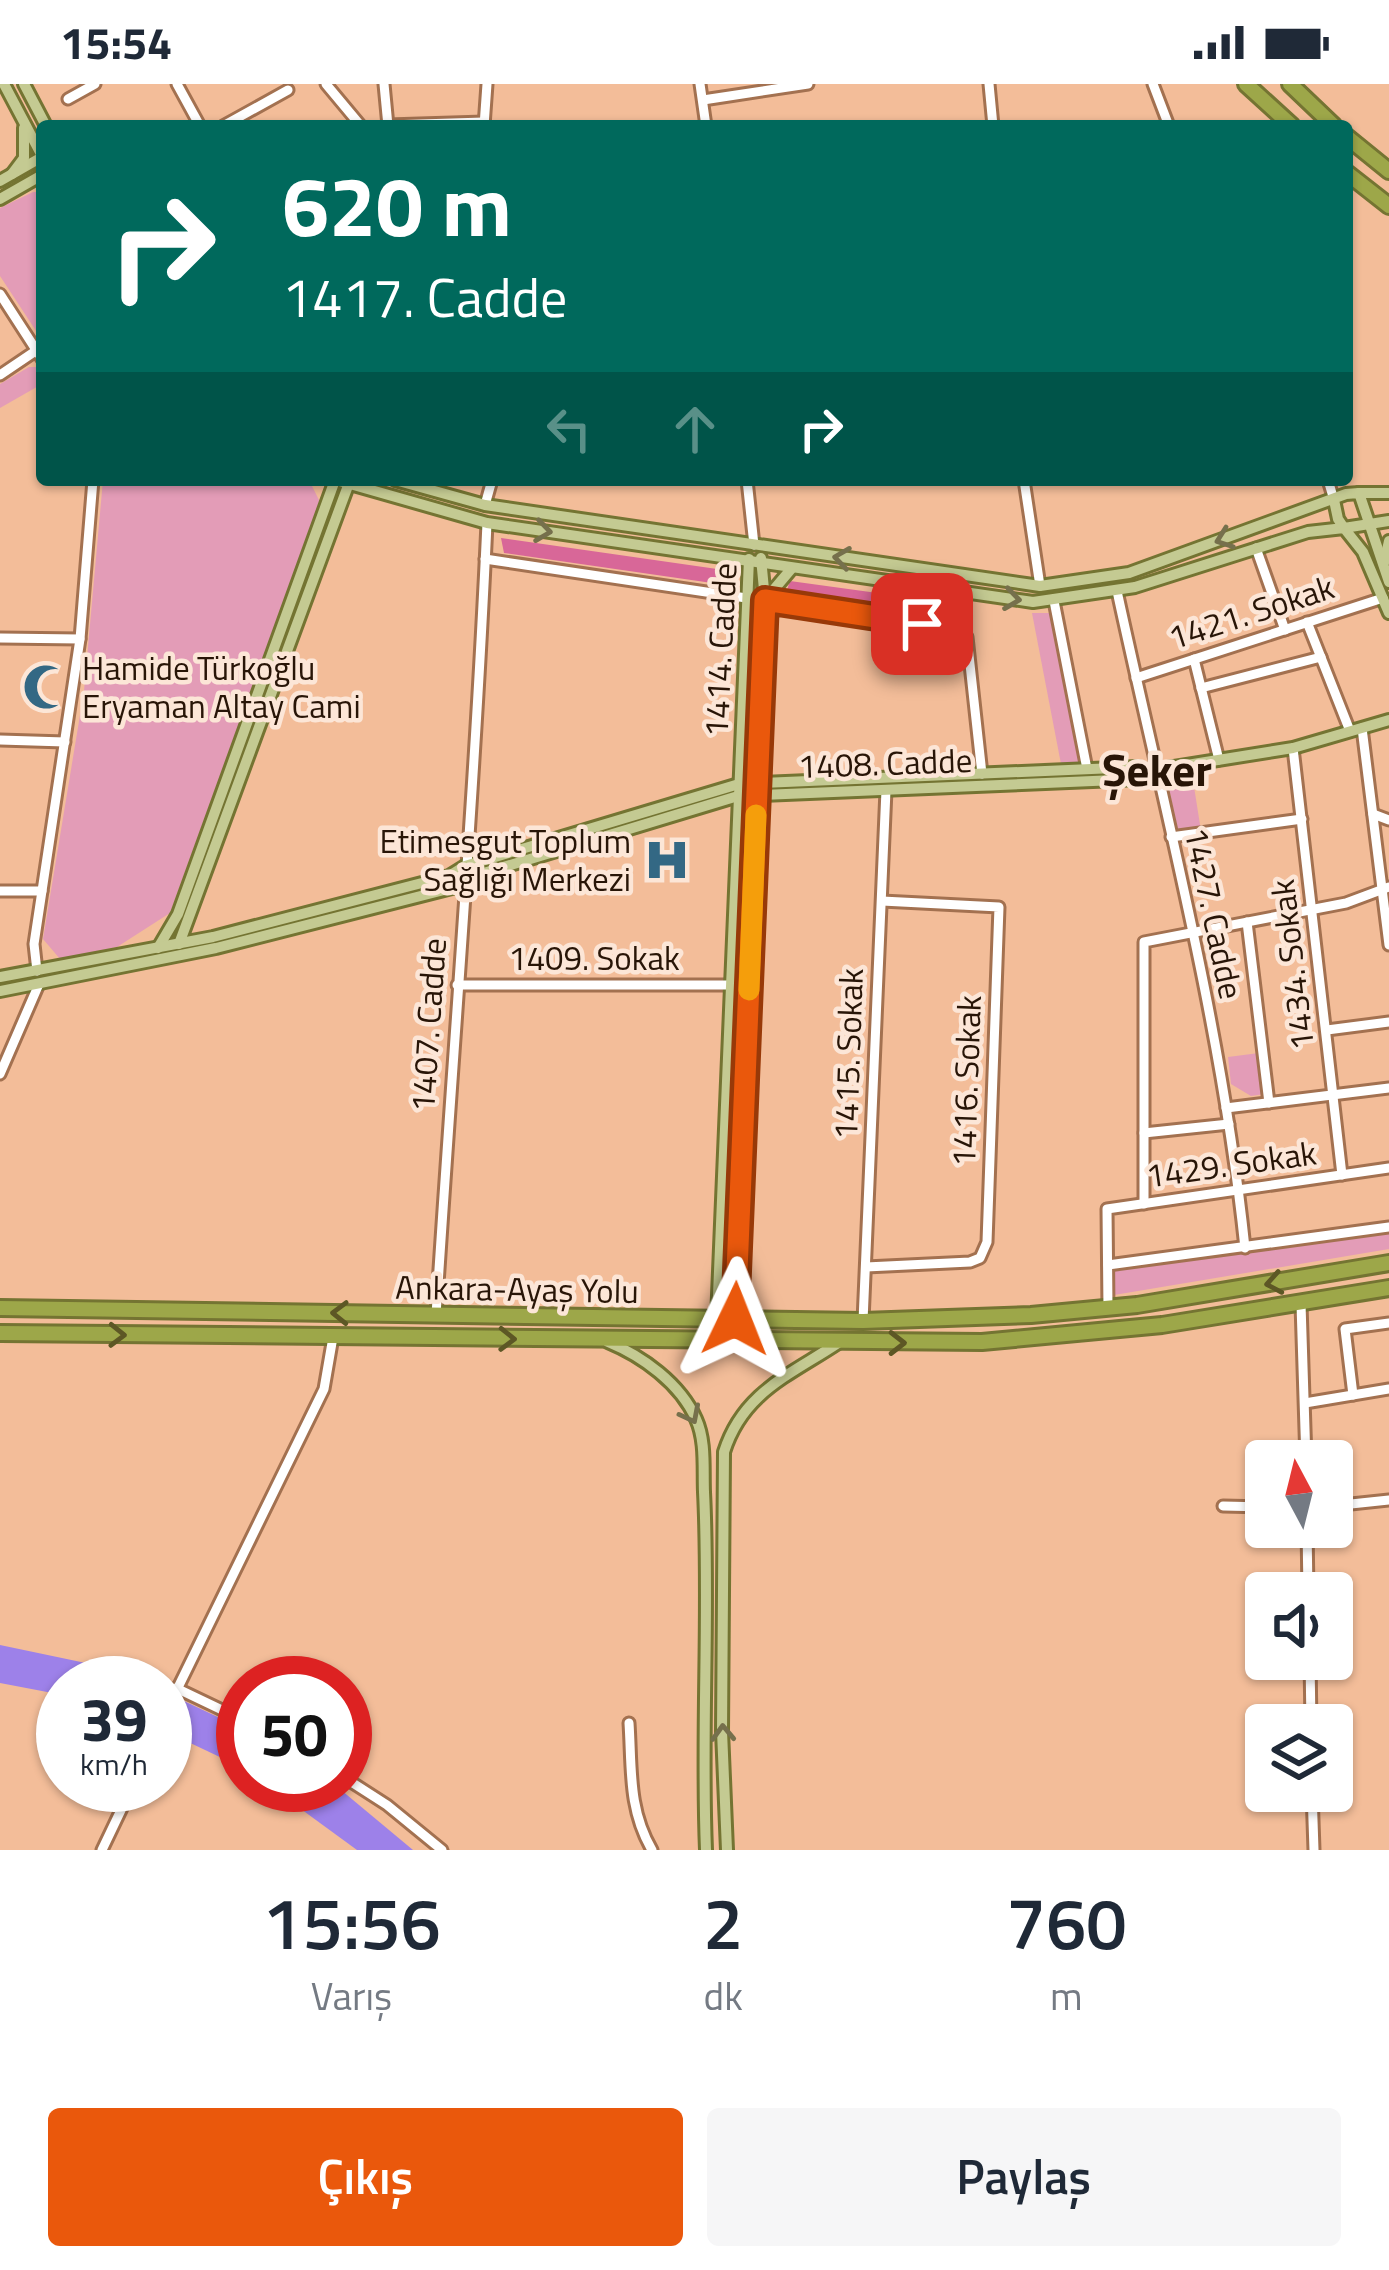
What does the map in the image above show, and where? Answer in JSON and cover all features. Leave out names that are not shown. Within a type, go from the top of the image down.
[{"type":"highway","points":[[1290,84],[1328,120]]},
{"type":"highway","points":[[1246,85],[1285,120]]},
{"type":"highway","points":[[1353,142],[1389,171]]},
{"type":"highway","points":[[1353,178],[1389,206]]},
{"type":"highway","name":"Ankara-Ayaş Yolu","points":[[0,1308],[863,1321],[1108,1308],[1389,1263]]},
{"type":"highway","name":"Ankara-Ayaş Yolu","points":[[0,1333],[982,1342],[1086,1335],[1389,1288]]},
{"type":"main road","points":[[4,84],[36,146]]},
{"type":"main road","points":[[24,84],[43,120]]},
{"type":"main road","points":[[12,174],[25,152],[22,120]]},
{"type":"main road","points":[[0,182],[36,160]]},
{"type":"main road","points":[[0,200],[36,179]]},
{"type":"main road","points":[[173,958],[340,486]]},
{"type":"main road","points":[[149,963],[178,914],[340,486]]},
{"type":"main road","points":[[359,486],[487,523],[1025,601],[1117,591],[1308,532],[1389,521]]},
{"type":"main road","points":[[417,486],[485,505],[1040,586],[1129,573],[1334,500],[1389,493]]},
{"type":"main road","points":[[1359,494],[1389,581]]},
{"type":"main road","points":[[1334,500],[1337,519],[1363,552],[1389,613]]},
{"type":"main road","points":[[1383,566],[1389,541]]},
{"type":"main road","name":"1414. Cadde","points":[[717,1319],[748,561],[754,545]]},
{"type":"main road","name":"1414. Cadde","points":[[735,1319],[765,600],[763,563],[754,545]]},
{"type":"main road","points":[[765,600],[792,568]]},
{"type":"main road","name":"1408. Cadde","points":[[757,789],[886,790],[1140,779],[1153,771],[1293,748],[1389,720]]},
{"type":"main road","name":"1408. Cadde","points":[[0,991],[464,873],[739,790],[1087,769],[1153,771]]},
{"type":"main road","name":"1408. Cadde","points":[[0,977],[38,978],[173,958],[452,888],[464,873]]},
{"type":"main road","points":[[191,915],[213,937]]},
{"type":"main road","points":[[604,1340],[665,1378],[690,1409],[700,1431],[706,1523],[706,1850]]},
{"type":"main road","points":[[727,1850],[722,1731],[724,1452],[737,1419],[766,1386],[838,1343]]},
{"type":"street","points":[[68,99],[94,84]]},
{"type":"street","points":[[177,84],[197,120]]},
{"type":"street","points":[[326,84],[356,120]]},
{"type":"street","points":[[384,84],[387,120]]},
{"type":"street","points":[[484,120],[487,84]]},
{"type":"street","points":[[700,84],[705,120]]},
{"type":"street","points":[[703,100],[808,84]]},
{"type":"street","points":[[989,84],[992,120]]},
{"type":"street","points":[[1155,85],[1167,120]]},
{"type":"street","points":[[234,120],[288,90]]},
{"type":"street","points":[[0,294],[36,349]]},
{"type":"street","points":[[0,375],[36,356]]},
{"type":"street","points":[[0,1074],[38,978],[34,944],[80,639],[93,486]]},
{"type":"street","points":[[485,505],[490,486]]},
{"type":"street","points":[[748,486],[754,545]]},
{"type":"street","points":[[1025,486],[1040,586]]},
{"type":"street","points":[[1330,486],[1334,500]]},
{"type":"street","points":[[1352,486],[1359,494]]},
{"type":"street","name":"1407. Cadde","points":[[436,1315],[479,713],[487,523]]},
{"type":"street","points":[[1256,548],[1285,630]]},
{"type":"street","points":[[485,559],[965,632],[982,774]]},
{"type":"street","name":"1427. Cadde","points":[[1117,591],[1153,771],[1192,931],[1229,1124],[1245,1248]]},
{"type":"street","name":"1421. Sokak","points":[[1136,678],[1383,598]]},
{"type":"street","points":[[1054,601],[1087,769]]},
{"type":"street","points":[[1307,622],[1356,730],[1386,889],[1389,945]]},
{"type":"street","points":[[0,638],[80,639]]},
{"type":"street","points":[[1202,688],[1321,657]]},
{"type":"street","points":[[1194,659],[1219,760]]},
{"type":"street","points":[[0,740],[64,742]]},
{"type":"street","name":"1434. Sokak","points":[[1293,748],[1342,1175]]},
{"type":"street","name":"1415. Sokak","points":[[863,1321],[886,790]]},
{"type":"street","points":[[1372,814],[1389,820]]},
{"type":"street","points":[[1171,837],[1302,819]]},
{"type":"street","points":[[1144,1204],[1144,942],[1313,910],[1386,889]]},
{"type":"street","points":[[0,891],[42,891]]},
{"type":"street","name":"1416. Sokak","points":[[866,1267],[970,1262],[980,1258],[987,1242],[999,908],[881,901]]},
{"type":"street","points":[[1246,922],[1269,1102]]},
{"type":"street","name":"1409. Sokak","points":[[457,985],[730,985]]},
{"type":"street","points":[[1328,1030],[1389,1022]]},
{"type":"street","points":[[1226,1108],[1389,1088]]},
{"type":"street","points":[[1144,1133],[1229,1124]]},
{"type":"street","name":"1429. Sokak","points":[[1108,1308],[1107,1209],[1389,1168]]},
{"type":"street","points":[[1108,1265],[1389,1227]]},
{"type":"street","points":[[1301,1304],[1306,1440]]},
{"type":"street","points":[[1353,1394],[1346,1329],[1389,1323]]},
{"type":"street","points":[[192,1656],[324,1389],[333,1337]]},
{"type":"street","points":[[1305,1403],[1389,1389]]},
{"type":"street","points":[[1353,1504],[1389,1500]]},
{"type":"street","points":[[1223,1506],[1245,1507]]},
{"type":"street","points":[[629,1723],[637,1824],[652,1850]]},
{"type":"street","points":[[372,1795],[442,1850]]},
{"type":"street","points":[[102,1850],[120,1812]]},
{"type":"street","points":[[1313,1812],[1314,1850]]},
{"type":"shaded area","points":[[36,192],[36,331],[0,276],[0,208]]},
{"type":"shaded area","points":[[36,367],[36,387],[0,408],[0,384]]},
{"type":"shaded area","points":[[102,486],[312,486],[320,502],[170,913],[117,947],[60,959],[43,939],[84,691]]},
{"type":"shaded area","points":[[501,538],[724,570],[727,578],[719,584],[504,553]]},
{"type":"shaded area","points":[[790,581],[972,606],[971,620],[794,595],[787,590]]},
{"type":"shaded area","points":[[1032,613],[1051,613],[1080,762],[1061,764]]},
{"type":"shaded area","points":[[1192,774],[1201,831],[1178,831],[1168,784],[1179,775]]},
{"type":"shaded area","points":[[1259,1053],[1265,1094],[1251,1096],[1231,1084],[1228,1057]]},
{"type":"shaded area","points":[[1389,1231],[1389,1249],[1114,1295],[1112,1271]]},
{"type":"shaded area","points":[[0,1645],[52,1656],[36,1656],[36,1690],[0,1683]]},
{"type":"shaded area","points":[[192,1705],[216,1716],[216,1755],[192,1744]]},
{"type":"shaded area","points":[[305,1812],[367,1812],[413,1850],[357,1850]]},
{"type":"slow traffic","points":[[749,990],[756,815]]},
{"type":"place","name":"Hamide Türkoğlu Eryaman Altay Cami","points":[[46,687]]},
{"type":"place","name":"Etimesgut Toplum Sağlığı Merkezi","points":[[667,860]]},
{"type":"district","name":"Şeker","points":[[1157,770]]},
{"type":"route","points":[[735,1319],[765,600],[922,624]]}]
